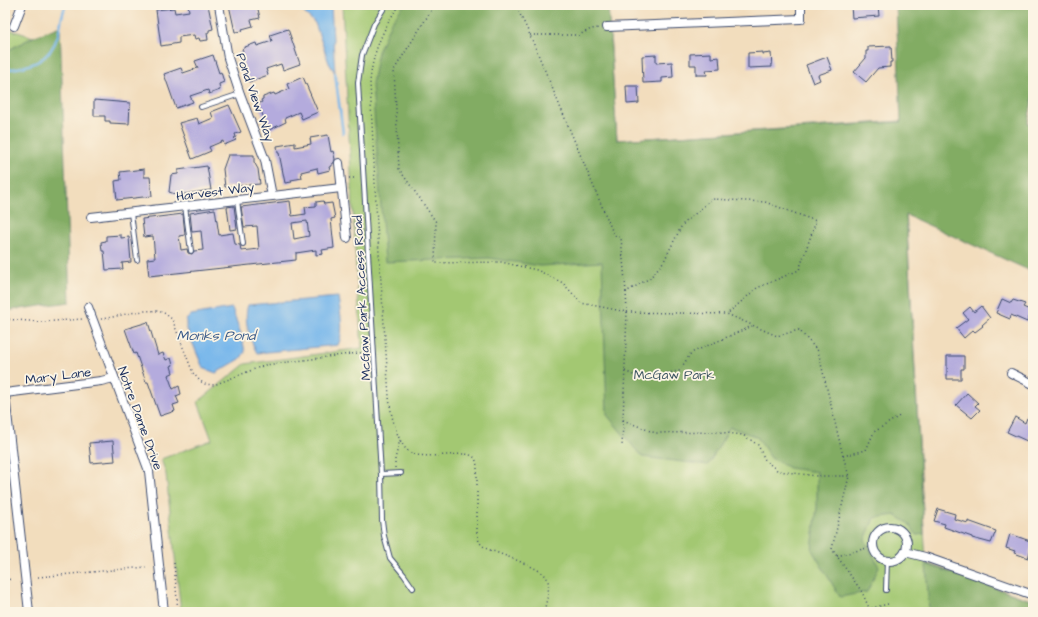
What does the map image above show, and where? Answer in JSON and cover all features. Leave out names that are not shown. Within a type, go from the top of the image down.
[{"type":"street","points":[[14,26],[22,5]]},
{"type":"street","name":"Pond View Way","points":[[219,5],[220,20],[228,58],[265,160],[272,196]]},
{"type":"street","points":[[607,27],[801,19],[800,5]]},
{"type":"street","points":[[339,163],[347,238]]},
{"type":"street","name":"Harvest Way","points":[[91,217],[341,188]]},
{"type":"street","name":"Notre Dame Drive","points":[[88,307],[149,471],[164,612]]},
{"type":"street","points":[[1011,373],[1033,384]]},
{"type":"street","name":"Mary Lane","points":[[5,394],[114,378]]},
{"type":"street","points":[[5,394],[29,612]]},
{"type":"street","points":[[884,528],[896,528],[904,535],[906,540],[905,552],[897,559],[887,560],[878,555],[874,546],[876,535],[884,528]]},
{"type":"street","points":[[905,552],[925,557],[1033,595]]},
{"type":"lane","name":"McGaw Park Access Road","points":[[386,5],[374,24],[368,38],[362,55],[358,83],[381,474],[382,520],[384,536],[390,558],[413,588]]},
{"type":"lane","points":[[201,107],[240,94]]},
{"type":"lane","points":[[237,200],[243,244]]},
{"type":"lane","points":[[185,206],[191,251]]},
{"type":"lane","points":[[131,213],[137,260]]},
{"type":"lane","points":[[381,474],[401,473]]},
{"type":"lane","points":[[886,590],[887,560]]},
{"type":"path","points":[[399,5],[381,37],[371,68],[370,83],[374,177],[390,408],[393,422],[400,440],[407,450],[414,454],[466,454],[475,458],[477,466],[477,532],[479,542],[485,548],[540,570],[547,578],[548,589],[544,612]]},
{"type":"path","points":[[436,5],[394,70],[399,169],[436,222],[435,263],[501,262],[537,270],[563,283],[581,303],[627,312],[727,314],[777,336],[799,330],[818,351],[849,476],[832,549],[862,592],[869,608]]},
{"type":"path","points":[[514,5],[517,8],[530,35],[614,234],[621,238],[627,312],[622,447]]},
{"type":"path","points":[[530,35],[579,35],[591,29],[607,27]]},
{"type":"path","points":[[340,179],[374,177]]},
{"type":"path","points":[[626,292],[650,278],[664,260],[682,225],[712,199],[765,202],[816,221],[799,270],[756,288],[727,314]]},
{"type":"path","points":[[99,319],[156,311],[164,314],[172,319],[193,373],[205,384],[214,385],[265,365],[366,352]]},
{"type":"path","points":[[5,318],[41,322],[85,319]]},
{"type":"path","points":[[625,371],[639,378],[679,370],[691,353],[753,326]]},
{"type":"path","points":[[843,456],[866,450],[874,432],[901,415]]},
{"type":"path","points":[[623,420],[655,433],[719,432],[743,435],[758,445],[765,460],[778,471],[817,476],[849,476]]},
{"type":"path","points":[[394,474],[395,459],[400,440]]},
{"type":"path","points":[[837,556],[874,546]]},
{"type":"path","points":[[174,563],[178,612]]},
{"type":"path","points":[[38,577],[146,567]]},
{"type":"path","points":[[5,580],[12,579]]},
{"type":"path","points":[[856,612],[888,604]]},
{"type":"green space","name":"McGaw Park","points":[[342,5],[608,5],[617,140],[901,121],[926,563],[1033,601],[1033,612],[181,612],[166,474],[161,459],[212,440],[198,402],[245,364],[362,348],[356,266]]},
{"type":"green space","points":[[404,5],[608,5],[617,140],[901,122],[896,5],[1033,5],[1033,96],[1028,123],[1033,128],[1033,272],[906,215],[924,534],[917,535],[908,523],[895,515],[874,518],[865,540],[879,567],[867,592],[840,597],[812,550],[817,507],[817,472],[789,468],[771,458],[757,437],[730,427],[708,465],[642,457],[607,415],[602,262],[540,266],[489,258],[385,262],[372,84],[378,52],[391,22]]},
{"type":"green space","points":[[60,26],[70,302],[5,311],[5,52],[33,37]]},
{"type":"green space","points":[[5,28],[33,37],[5,52]]},
{"type":"green space","points":[[926,564],[1033,601],[1033,612],[929,612]]},
{"type":"water","points":[[296,5],[331,5],[335,73],[329,63],[315,23]]},
{"type":"water","points":[[338,297],[342,328],[338,345],[257,353],[248,330],[246,317],[248,305]]},
{"type":"water","name":"Monks Pond","points":[[232,308],[242,337],[245,352],[240,359],[216,373],[203,368],[186,327],[186,320],[191,315]]},
{"type":"building","points":[[188,5],[208,5],[213,29],[209,30],[207,33],[208,40],[200,41],[199,38],[195,39],[194,35],[179,37],[179,43],[161,46],[156,10],[174,8],[175,13],[189,11]]},
{"type":"building","points":[[229,5],[257,5],[260,18],[251,20],[253,26],[242,29],[243,31],[235,32]]},
{"type":"building","points":[[878,5],[879,16],[852,18],[851,6]]},
{"type":"building","points":[[288,29],[300,64],[283,70],[281,64],[266,69],[268,75],[249,82],[239,53],[243,51],[242,49],[245,47],[256,43],[257,46],[272,41],[270,35]]},
{"type":"building","points":[[891,46],[892,62],[890,62],[890,67],[878,68],[866,82],[854,72],[866,58],[866,51],[868,51],[868,47]]},
{"type":"building","points":[[763,52],[763,54],[771,53],[772,67],[748,68],[748,53]]},
{"type":"building","points":[[711,53],[711,58],[719,57],[720,69],[706,70],[707,75],[696,75],[696,65],[690,65],[690,54]]},
{"type":"building","points":[[213,55],[219,73],[221,72],[224,82],[219,84],[220,90],[209,94],[208,90],[190,96],[193,102],[176,108],[164,74],[181,68],[183,73],[198,68],[195,61]]},
{"type":"building","points":[[656,55],[656,63],[672,62],[673,77],[662,78],[662,82],[643,83],[642,56]]},
{"type":"building","points":[[827,57],[832,70],[818,75],[820,80],[813,83],[806,65]]},
{"type":"building","points":[[303,77],[318,112],[302,119],[299,112],[285,118],[286,122],[269,130],[258,104],[262,102],[261,100],[263,97],[274,93],[275,95],[289,89],[287,84]]},
{"type":"building","points":[[626,86],[638,86],[639,103],[627,104]]},
{"type":"building","points":[[94,100],[130,103],[129,124],[110,123],[110,121],[105,121],[105,116],[94,116]]},
{"type":"building","points":[[229,105],[241,132],[235,134],[236,137],[234,138],[236,140],[224,145],[223,141],[209,147],[211,151],[192,159],[179,123],[197,118],[199,124],[213,118],[211,112]]},
{"type":"building","points":[[328,135],[331,152],[333,151],[335,159],[332,166],[329,167],[330,170],[318,173],[317,168],[301,172],[302,178],[285,183],[277,146],[295,143],[295,147],[311,144],[310,138]]},
{"type":"building","points":[[228,155],[254,155],[254,162],[258,169],[260,184],[225,187],[223,169]]},
{"type":"building","points":[[207,166],[211,190],[178,195],[169,192],[171,175],[178,174],[178,170]]},
{"type":"building","points":[[144,169],[144,177],[150,177],[152,196],[117,200],[115,181],[121,180],[120,172]]},
{"type":"building","points":[[290,201],[292,216],[306,214],[305,207],[316,206],[316,202],[323,201],[324,204],[332,203],[335,218],[331,219],[334,248],[322,250],[323,254],[316,255],[316,250],[296,253],[296,260],[149,276],[147,259],[155,258],[153,236],[144,237],[142,219],[183,214],[185,235],[179,236],[181,250],[187,249],[188,253],[192,254],[194,251],[203,250],[201,231],[192,232],[190,213],[215,209],[219,235],[233,233],[235,244],[240,245],[241,251],[259,249],[257,226],[244,227],[241,207]],"holes":[[[307,221],[309,236],[294,239],[292,223]]]},
{"type":"building","points":[[234,206],[237,229],[230,230],[227,207]]},
{"type":"building","points":[[121,235],[121,238],[129,237],[131,262],[122,263],[123,269],[106,270],[104,251],[102,251],[101,242],[106,241],[106,236]]},
{"type":"building","points":[[1002,299],[1011,303],[1013,300],[1025,304],[1023,307],[1032,311],[1027,322],[1011,315],[1010,319],[996,313]]},
{"type":"building","points":[[981,306],[990,318],[982,325],[983,326],[975,332],[973,330],[964,338],[956,328],[968,319],[963,313],[970,307],[974,312]]},
{"type":"building","points":[[148,322],[158,355],[163,353],[166,360],[171,358],[173,373],[168,375],[173,389],[179,386],[181,394],[176,396],[179,403],[173,405],[175,411],[160,416],[148,382],[146,382],[136,353],[134,354],[125,329]]},
{"type":"building","points":[[947,356],[964,356],[964,369],[961,369],[961,379],[947,379]]},
{"type":"building","points":[[967,393],[978,403],[975,406],[980,410],[972,418],[956,405]]},
{"type":"building","points":[[1015,417],[1025,423],[1027,418],[1033,421],[1033,436],[1030,435],[1027,441],[1007,432]]},
{"type":"building","points":[[113,441],[115,461],[91,463],[89,443]]},
{"type":"building","points":[[938,509],[955,514],[954,519],[968,523],[968,521],[996,531],[991,543],[972,538],[944,527],[945,524],[934,521]]},
{"type":"building","points":[[1010,534],[1033,542],[1028,558],[1014,553],[1015,551],[1006,548]]},
{"type":"waterway","points":[[5,70],[31,65],[38,62],[50,51],[58,35],[66,5]]},
{"type":"waterway","points":[[335,73],[343,133]]}]
